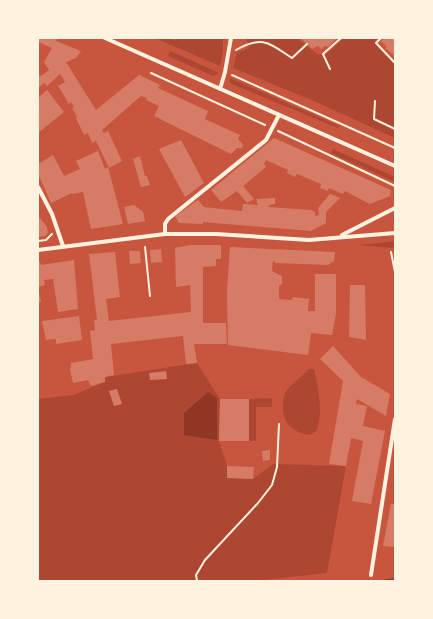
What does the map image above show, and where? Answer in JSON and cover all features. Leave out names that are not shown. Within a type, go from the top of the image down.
[{"type":"street","points":[[105,38],[395,166]]},
{"type":"street","points":[[220,89],[231,40]]},
{"type":"street","points":[[165,234],[164,224],[168,218],[266,140],[280,115]]},
{"type":"street","points":[[38,187],[52,214],[63,246]]},
{"type":"street","points":[[340,236],[395,208]]},
{"type":"street","points":[[38,250],[165,234],[216,234],[309,240],[340,236],[395,233]]},
{"type":"street","points":[[371,575],[395,419]]},
{"type":"path","points":[[330,70],[323,54],[341,38]]},
{"type":"path","points":[[381,38],[376,43],[395,63]]},
{"type":"path","points":[[235,55],[237,49],[256,42],[266,41],[292,58],[307,44]]},
{"type":"path","points":[[225,72],[395,148]]},
{"type":"path","points":[[375,101],[374,119],[395,129]]},
{"type":"path","points":[[38,241],[46,240],[50,235]]},
{"type":"path","points":[[145,248],[150,296]]},
{"type":"path","points":[[392,252],[395,272]]},
{"type":"path","points":[[197,581],[196,575],[205,560],[258,503],[272,485],[277,467],[279,424]]},
{"type":"shaded area","points":[[155,38],[172,38],[175,41],[177,38],[223,38],[223,51],[220,66]]},
{"type":"shaded area","points":[[246,38],[299,38],[300,41],[317,54],[325,55],[344,38],[378,38],[374,42],[395,64],[395,138],[314,101],[233,68],[237,53],[249,48]]},
{"type":"shaded area","points":[[170,51],[219,73],[213,76],[168,56]]},
{"type":"shaded area","points":[[230,78],[339,126],[338,128],[232,84],[229,81]]},
{"type":"shaded area","points":[[333,149],[395,177],[395,182],[331,153]]},
{"type":"shaded area","points":[[395,241],[395,247],[391,248],[360,245]]},
{"type":"shaded area","points":[[197,363],[220,399],[219,441],[227,466],[227,478],[253,479],[273,464],[346,466],[327,573],[253,581],[38,581],[38,399],[73,395],[105,382],[105,377]]},
{"type":"shaded area","points":[[309,369],[314,369],[320,409],[320,417],[316,431],[310,435],[294,430],[290,427],[285,419],[283,408],[287,390]]},
{"type":"shaded area","points":[[208,392],[217,398],[217,440],[184,435],[184,413]]},
{"type":"shaded area","points":[[272,398],[272,407],[256,407],[256,441],[249,441],[249,399]]},
{"type":"building","points":[[38,38],[55,38],[57,39],[56,41],[81,51],[76,58],[66,62],[96,110],[139,75],[160,85],[158,88],[208,111],[205,119],[240,135],[238,139],[243,144],[242,148],[237,148],[231,154],[154,116],[159,106],[141,96],[102,130],[104,133],[108,131],[122,161],[109,168],[96,141],[92,143],[88,133],[84,135],[72,108],[74,107],[71,102],[69,104],[58,86],[65,82],[60,74],[47,86],[44,83],[38,88],[38,75],[41,76],[49,70],[44,62],[52,48],[38,42]]},
{"type":"building","points":[[301,38],[337,38],[328,47],[325,46],[321,49],[318,46],[312,49]]},
{"type":"building","points":[[385,38],[395,38],[395,59],[393,56],[394,55],[385,48],[387,47],[381,41]]},
{"type":"building","points":[[47,90],[64,112],[38,133],[38,98]]},
{"type":"building","points":[[274,138],[391,190],[390,196],[370,204],[345,191],[343,194],[329,188],[328,191],[320,188],[321,184],[297,174],[295,177],[287,173],[288,170],[266,160],[264,164],[266,167],[243,186],[254,199],[247,203],[237,191],[221,202],[211,190]]},
{"type":"building","points":[[181,140],[204,183],[185,197],[159,149]]},
{"type":"building","points":[[98,151],[105,169],[108,167],[123,224],[91,229],[83,192],[72,193],[51,203],[38,174],[38,164],[53,155],[64,176],[80,169],[76,161]]},
{"type":"building","points":[[140,156],[145,176],[147,176],[150,185],[141,187],[133,159]]},
{"type":"building","points":[[330,194],[340,198],[326,212],[326,223],[311,231],[203,222],[203,224],[179,223],[175,216],[198,200],[204,207],[242,211],[243,204],[258,205],[256,199],[275,198],[275,204],[269,205],[269,207],[311,210],[315,212],[315,216],[319,215],[318,208]]},
{"type":"building","points":[[134,205],[143,212],[145,221],[128,224],[124,207]]},
{"type":"building","points":[[40,218],[47,227],[48,233],[45,236],[38,237],[38,219]]},
{"type":"building","points":[[190,245],[221,245],[221,259],[216,259],[216,266],[203,267],[203,323],[226,323],[227,344],[194,344],[197,363],[186,364],[183,336],[111,344],[114,375],[105,377],[105,382],[91,386],[88,380],[73,383],[70,370],[71,363],[93,359],[90,331],[95,330],[94,320],[97,320],[89,254],[115,252],[120,297],[106,299],[109,321],[191,312],[190,285],[176,287],[175,248]]},
{"type":"building","points":[[230,247],[335,252],[334,261],[328,265],[275,263],[275,261],[273,261],[272,271],[282,276],[282,284],[279,286],[279,299],[292,300],[293,297],[309,299],[308,311],[315,311],[315,274],[336,274],[336,314],[332,335],[311,333],[308,355],[228,345],[227,290]]},
{"type":"building","points":[[161,249],[162,262],[151,263],[150,250]]},
{"type":"building","points":[[129,251],[140,251],[141,263],[130,264]]},
{"type":"building","points":[[74,260],[78,309],[58,312],[53,279],[44,280],[45,285],[38,287],[38,262],[40,262],[41,265]]},
{"type":"building","points":[[350,285],[365,285],[366,340],[349,337]]},
{"type":"building","points":[[38,288],[41,302],[38,303]]},
{"type":"building","points":[[79,316],[82,340],[56,344],[56,339],[46,340],[42,321]]},
{"type":"building","points":[[333,346],[361,377],[390,394],[386,416],[357,399],[356,404],[367,406],[363,426],[385,431],[371,504],[352,501],[363,441],[351,438],[346,466],[329,464],[343,381],[320,359]]},
{"type":"building","points":[[166,371],[167,379],[150,380],[149,373]]},
{"type":"building","points":[[117,389],[122,404],[114,406],[109,391]]},
{"type":"building","points":[[220,399],[249,399],[249,441],[219,441]]},
{"type":"building","points":[[270,450],[270,460],[263,461],[262,451]]},
{"type":"building","points":[[227,466],[254,467],[253,479],[227,478]]},
{"type":"building","points":[[391,504],[395,504],[395,547],[383,546]]},
{"type":"waterway","points":[[386,581],[395,580]]}]
